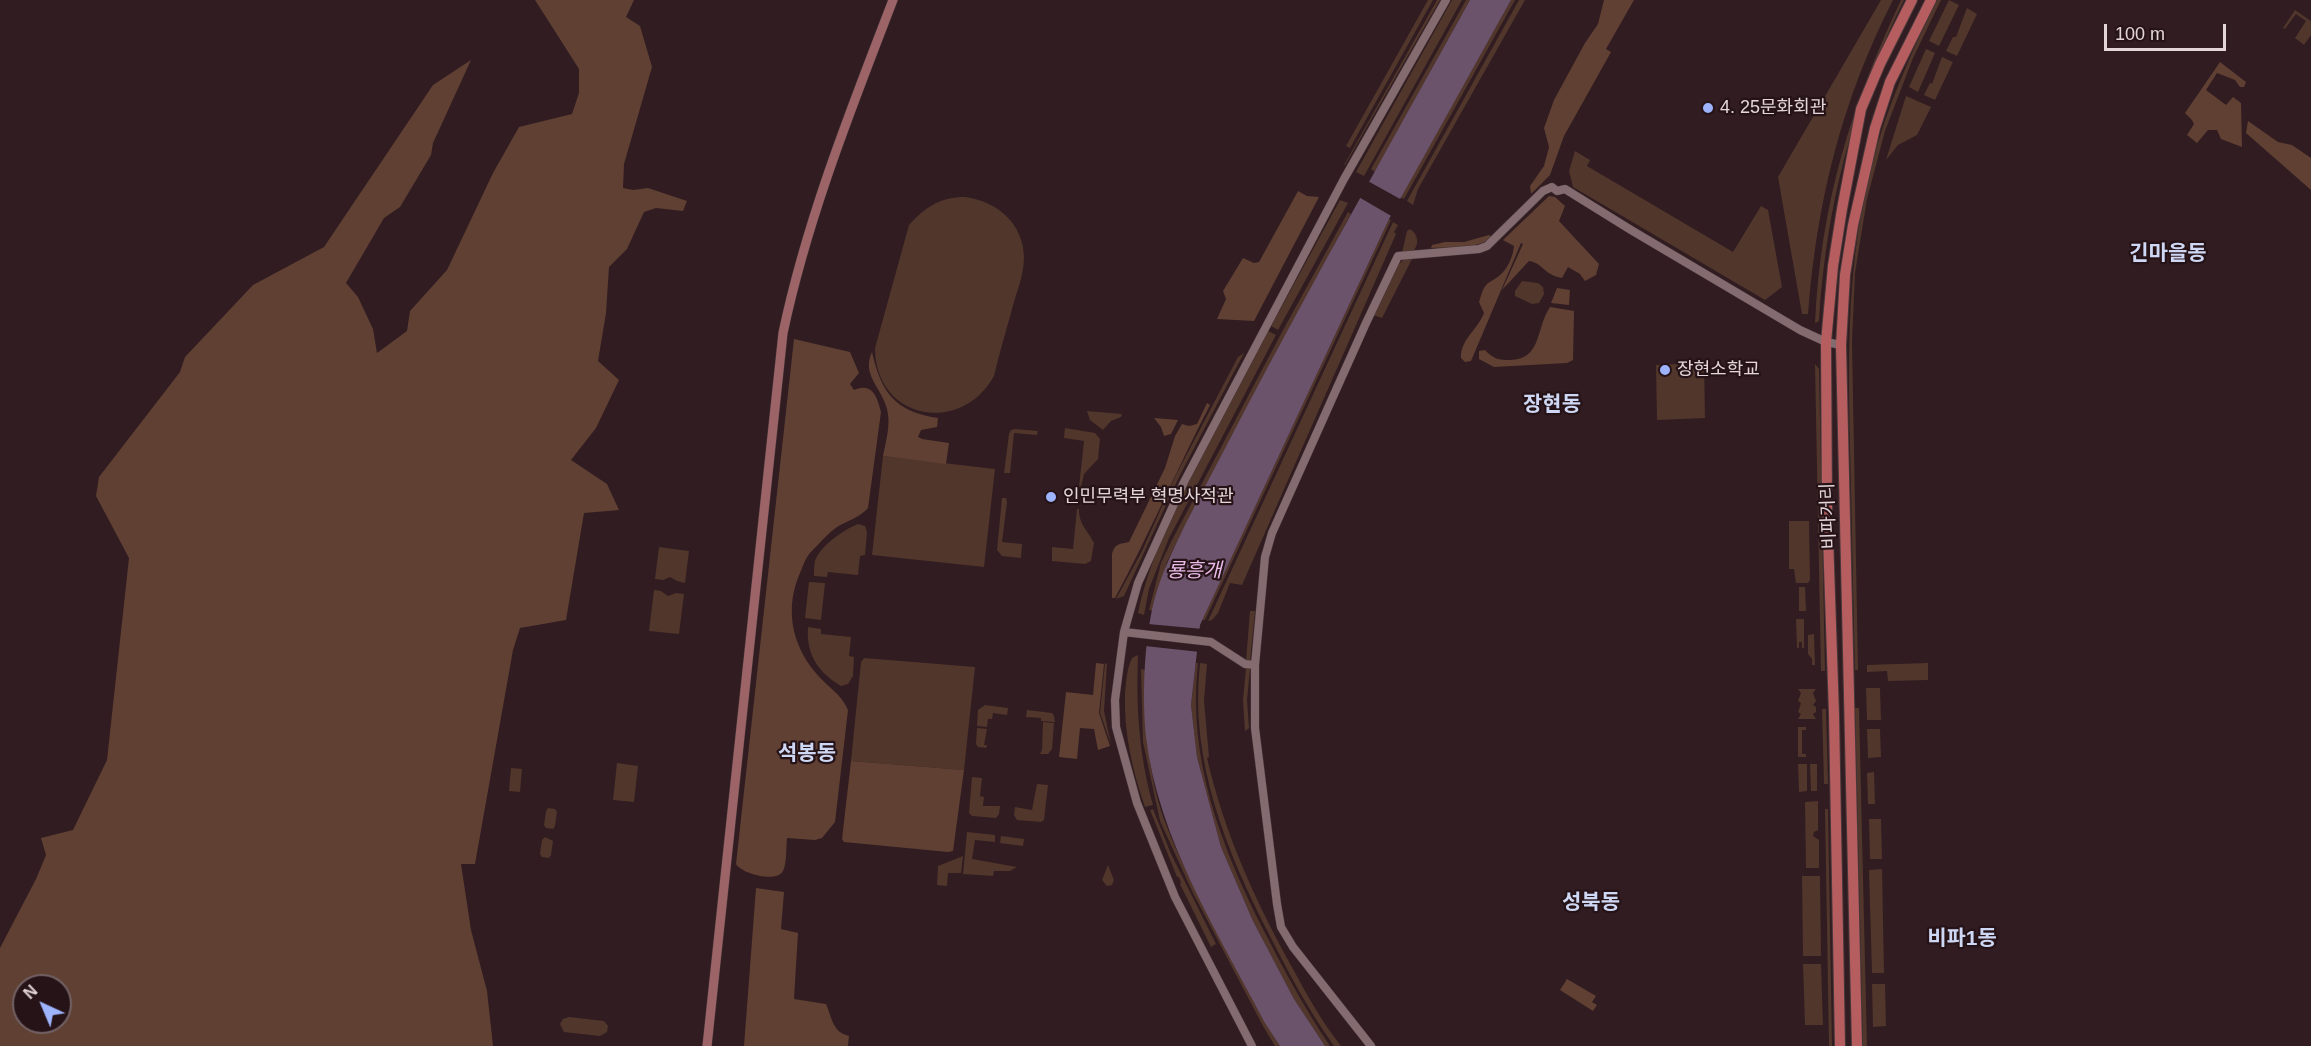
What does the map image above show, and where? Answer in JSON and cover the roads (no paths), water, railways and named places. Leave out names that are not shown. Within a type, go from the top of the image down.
[{"type":"main road","points":[[707,1046],[783,333],[794,279],[850,113],[893,0]]},
{"type":"main road","name":"비파거리","points":[[1840,1046],[1834,714],[1827,507],[1826,342],[1840,221],[1862,110],[1880,64],[1912,0]]},
{"type":"main road","name":"비파거리","points":[[1857,1046],[1841,345],[1845,275],[1851,235],[1875,128],[1890,82],[1930,0]]},
{"type":"street","points":[[1252,1046],[1175,897],[1137,803],[1116,727],[1114,700],[1124,632],[1138,584],[1184,482],[1344,179],[1446,0]]},
{"type":"street","points":[[1371,1046],[1293,947],[1281,927],[1255,728],[1255,665],[1262,575],[1272,533],[1398,256],[1479,249],[1487,246],[1543,191],[1552,187],[1557,192],[1565,189],[1784,321],[1826,342],[1841,345]]},
{"type":"street","points":[[1124,632],[1211,642],[1245,664],[1255,665]]},
{"type":"water","name":"룡흥개","points":[[1470,0],[1511,0],[1389,219],[1200,625],[1191,705],[1197,757],[1221,847],[1253,921],[1294,999],[1325,1046],[1280,1046],[1265,1023],[1192,884],[1163,812],[1153,775],[1145,721],[1144,686],[1151,617],[1164,571],[1193,509],[1299,309]]},
{"type":"place","name":"4. 25문화회관","points":[[1708,108]]},
{"type":"place","name":"장현소학교","points":[[1665,370]]},
{"type":"place","name":"인민무력부 혁명사적관","points":[[1051,497]]},
{"type":"district","name":"긴마을동","points":[[2168,254]]},
{"type":"district","name":"장현동","points":[[1552,405]]},
{"type":"district","name":"석봉동","points":[[807,754]]},
{"type":"district","name":"성북동","points":[[1591,903]]},
{"type":"district","name":"비파1동","points":[[1962,939]]}]
